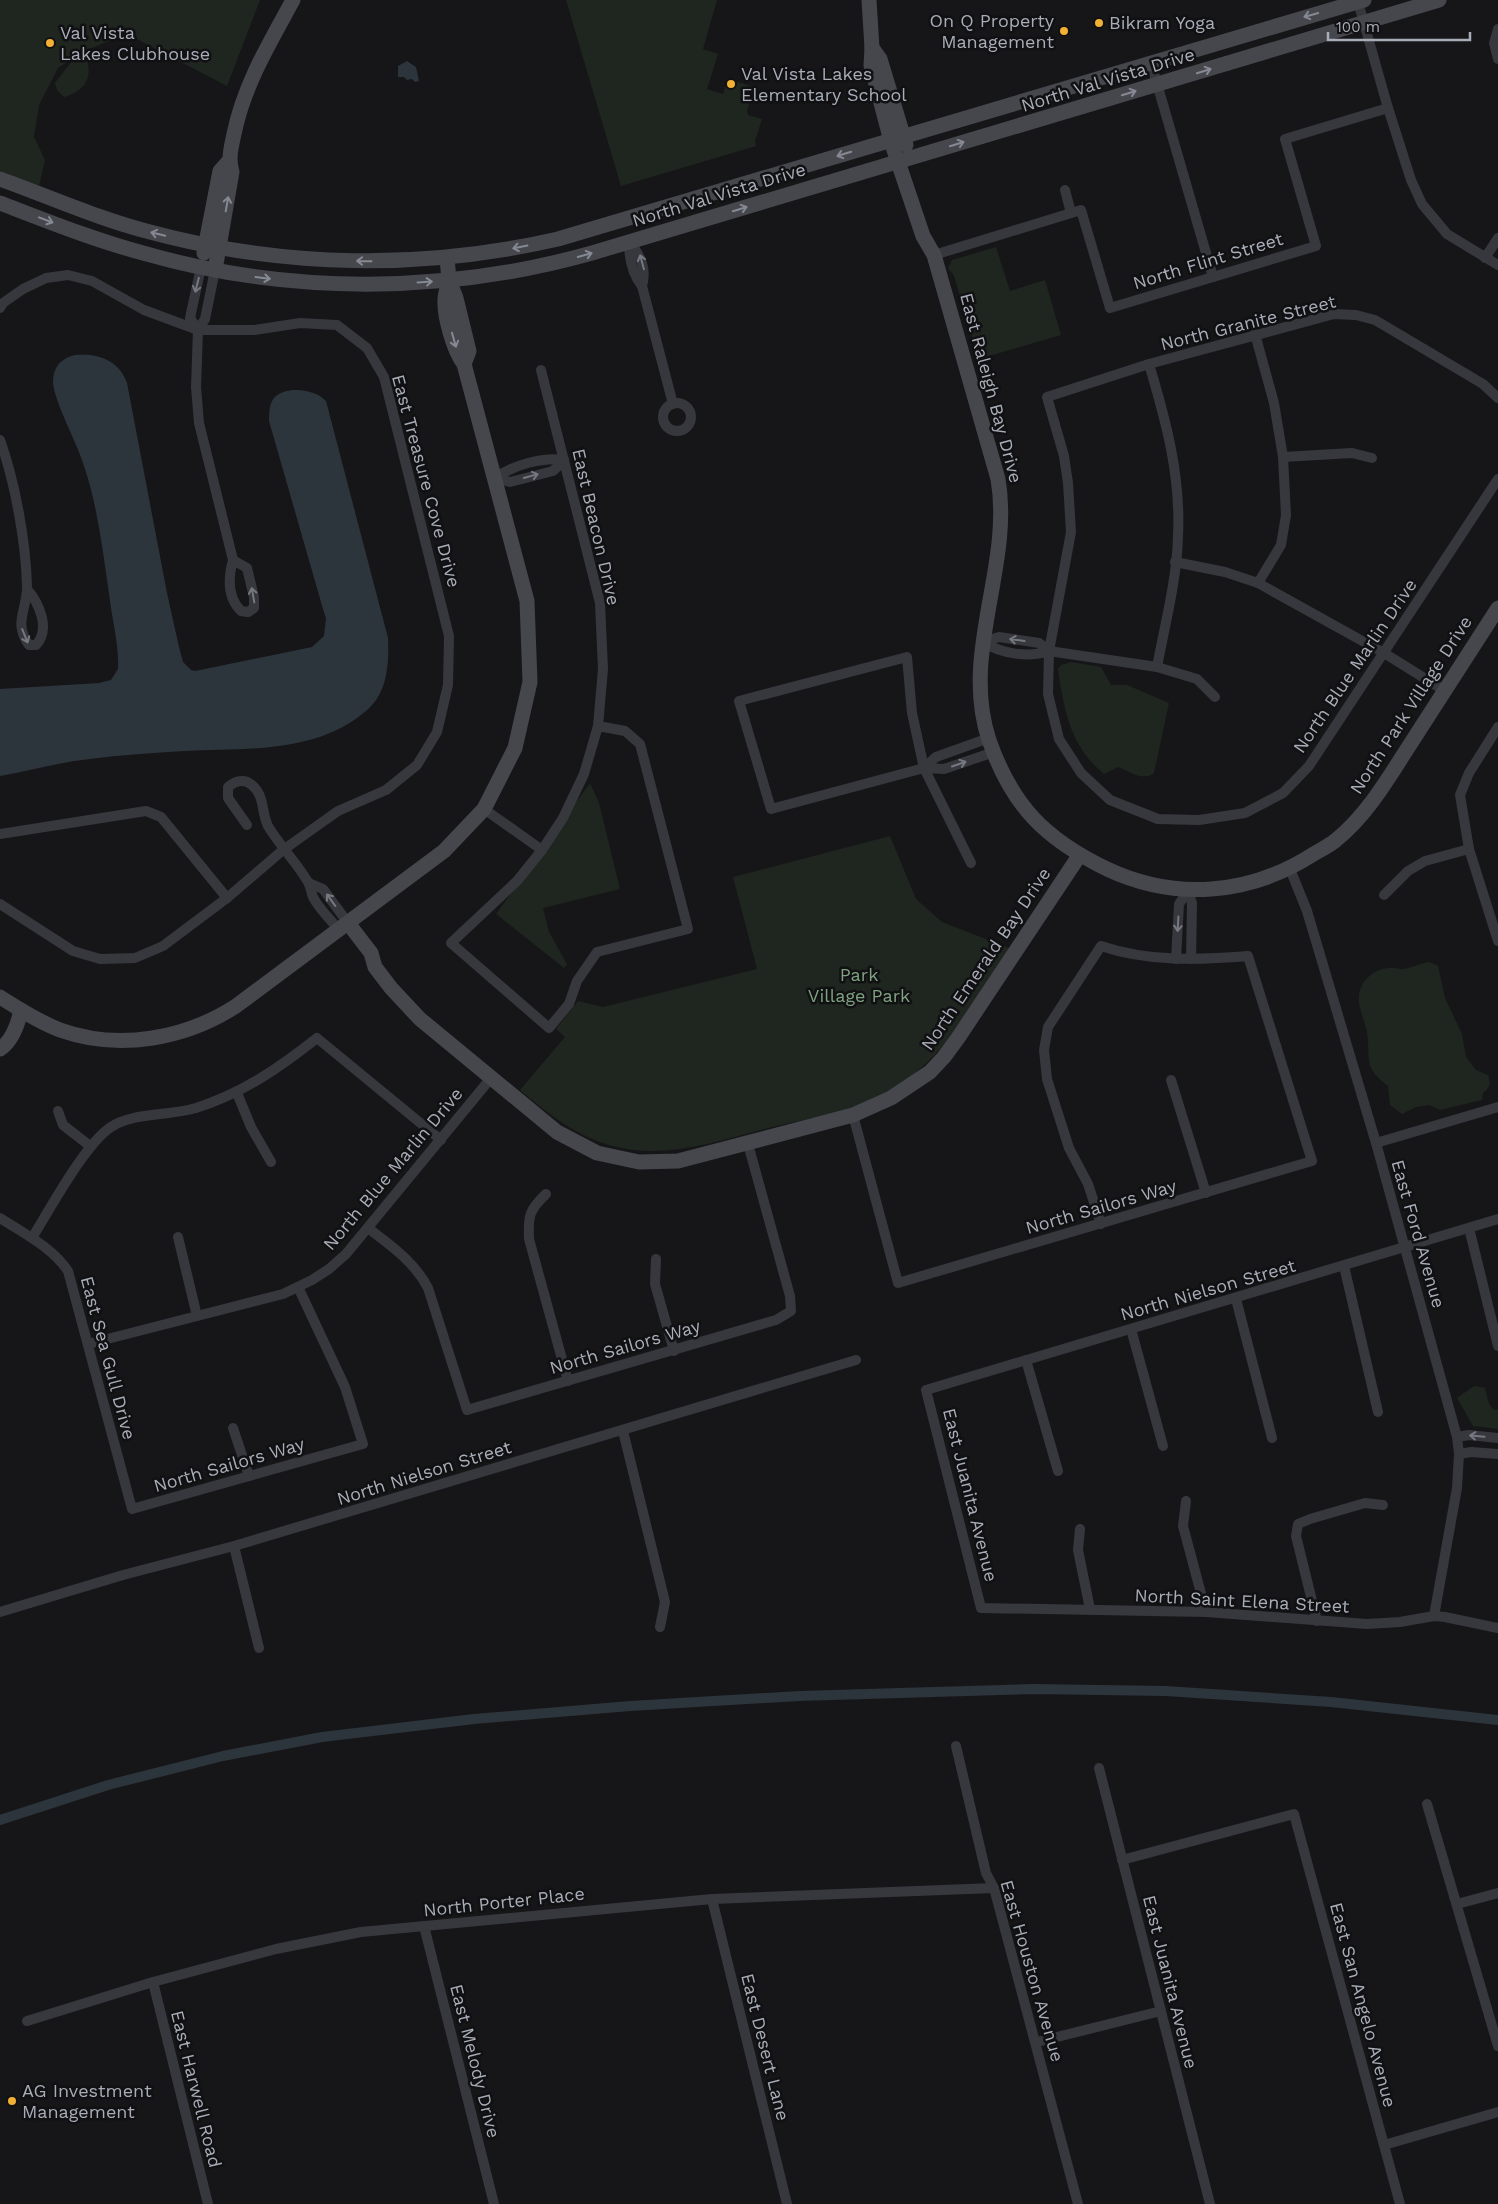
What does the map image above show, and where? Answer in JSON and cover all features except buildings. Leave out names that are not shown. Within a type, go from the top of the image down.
[{"type":"street","points":[[233,560],[247,568],[254,597],[254,608],[248,612],[241,611],[235,605],[230,588],[228,575],[233,560],[199,423],[196,387],[198,330],[206,319],[208,268],[232,172],[229,161],[238,116],[245,92],[262,56],[293,0]]},
{"type":"street","name":"East Raleigh Bay Drive","points":[[869,0],[872,48],[880,59],[897,139],[932,233],[934,256],[991,448],[1001,494],[1001,537],[980,670],[981,695],[991,745],[1001,770],[1014,794],[1032,817],[1064,846],[1079,856]]},
{"type":"street","name":"North Val Vista Drive","points":[[0,203],[115,245],[208,268],[261,278],[322,283],[388,284],[449,280],[544,266],[629,242],[1439,0]]},
{"type":"street","points":[[1361,1],[1364,22],[1388,108],[1411,180],[1422,204],[1448,234],[1498,265]]},
{"type":"street","name":"North Val Vista Drive","points":[[0,179],[148,232],[235,251],[318,260],[379,262],[447,258],[513,249],[558,239],[1361,1]]},
{"type":"street","points":[[1497,30],[1494,43],[1498,59]]},
{"type":"street","points":[[1151,63],[1213,277]]},
{"type":"street","name":"North Flint Street","points":[[1076,212],[1110,308],[1316,246],[1285,139],[1388,108]]},
{"type":"street","points":[[934,256],[1076,212],[1064,190]]},
{"type":"street","points":[[1485,258],[1498,238]]},
{"type":"street","points":[[629,242],[629,255],[633,271],[636,279],[642,286],[673,404]]},
{"type":"street","points":[[0,997],[59,1030],[92,1039],[136,1040],[180,1032],[206,1023],[236,1006],[444,851],[484,809],[515,748],[530,682],[526,601],[464,364],[469,351],[456,298],[449,280],[447,258]]},
{"type":"street","points":[[198,330],[190,318],[208,268]]},
{"type":"street","name":"East Treasure Cove Drive","points":[[0,308],[23,289],[46,278],[68,275],[92,281],[144,310],[198,330],[254,330],[300,323],[337,325],[367,348],[384,377],[449,636],[448,685],[437,732],[417,765],[386,790],[338,811],[283,850],[227,898],[163,946],[135,958],[100,959],[73,951],[0,904]]},
{"type":"street","name":"North Granite Street","points":[[1047,397],[1149,364],[1334,314],[1356,315],[1375,320],[1483,384],[1498,398]]},
{"type":"street","points":[[1255,334],[1274,403],[1284,457],[1286,515],[1281,544],[1258,583]]},
{"type":"street","points":[[1149,364],[1172,448],[1179,520],[1176,562],[1157,667]]},
{"type":"street","name":"East Beacon Drive","points":[[541,370],[600,603],[603,669],[598,726],[584,774],[563,818],[542,850],[517,881],[451,943],[549,1028],[569,1004],[577,981],[597,952],[688,929],[640,744],[625,731],[598,726]]},
{"type":"street","name":"North Blue Marlin Drive","points":[[1047,397],[1064,456],[1068,482],[1071,532],[1049,651],[1048,694],[1059,738],[1081,773],[1110,800],[1158,819],[1199,820],[1245,813],[1283,793],[1309,766],[1498,479]]},
{"type":"street","points":[[0,440],[14,494],[21,533],[27,589],[21,615],[21,626],[24,638],[29,646],[36,645],[42,639],[43,627],[37,600],[27,589]]},
{"type":"street","points":[[1284,457],[1352,453],[1372,458]]},
{"type":"street","points":[[495,478],[510,482],[519,480],[553,471],[564,460]]},
{"type":"street","points":[[1176,562],[1225,572],[1258,583],[1384,653],[1444,691]]},
{"type":"street","name":"North Park Village Drive","points":[[1079,856],[1120,875],[1188,891],[1236,887],[1290,869],[1336,840],[1372,802],[1498,608]]},
{"type":"street","points":[[983,642],[999,637],[1039,643],[1049,651],[1157,667],[1197,679],[1215,697]]},
{"type":"street","points":[[971,863],[924,768],[912,714],[907,658],[740,702],[771,809],[924,768],[936,757],[991,745]]},
{"type":"street","points":[[1498,727],[1469,773],[1460,795],[1470,849],[1498,941]]},
{"type":"street","name":"North Emerald Bay Drive","points":[[247,825],[228,798],[228,787],[235,782],[243,781],[250,783],[260,793],[264,818],[283,850],[309,883],[323,889],[344,927],[371,953],[375,967],[411,1011],[556,1132],[597,1153],[639,1162],[678,1161],[853,1115],[876,1106],[930,1072],[944,1056],[1079,856]]},
{"type":"street","points":[[484,809],[542,850]]},
{"type":"street","points":[[0,834],[146,811],[161,817],[227,898]]},
{"type":"street","points":[[1384,895],[1408,871],[1425,861],[1470,849]]},
{"type":"street","name":"East Ford Avenue","points":[[1290,869],[1307,911],[1376,1143],[1457,1437],[1459,1454],[1457,1488],[1434,1616]]},
{"type":"street","points":[[1101,1224],[1088,1184],[1069,1148],[1047,1079],[1044,1050],[1048,1027],[1101,946],[1136,954],[1191,959],[1192,903],[1188,891]]},
{"type":"street","points":[[1176,959],[1179,904],[1188,891]]},
{"type":"street","name":"North Sailors Way","points":[[853,1115],[898,1283],[1312,1162],[1248,956],[1191,959]]},
{"type":"street","points":[[0,1035],[10,1020],[22,1010]]},
{"type":"street","points":[[0,1049],[4,1046],[18,1023],[22,1010]]},
{"type":"street","points":[[32,1238],[90,1146],[111,1127],[133,1118],[177,1113],[237,1093],[286,1062],[318,1038],[441,1140]]},
{"type":"street","name":"North Blue Marlin Drive","points":[[88,1344],[282,1294],[329,1269],[368,1228],[491,1078]]},
{"type":"street","points":[[1171,1080],[1206,1193]]},
{"type":"street","points":[[237,1093],[251,1127],[272,1162]]},
{"type":"street","points":[[1376,1143],[1498,1107]]},
{"type":"street","points":[[58,1111],[63,1125],[90,1146]]},
{"type":"street","name":"North Sailors Way","points":[[368,1228],[408,1259],[419,1272],[428,1288],[467,1410],[776,1320],[791,1311],[790,1296],[748,1144]]},
{"type":"street","points":[[546,1194],[532,1207],[528,1223],[529,1240],[568,1381]]},
{"type":"street","name":"East Sea Gull Drive","points":[[0,1218],[32,1238],[60,1260],[68,1270],[132,1509]]},
{"type":"street","name":"North Nielson Street","points":[[926,1390],[1236,1299],[1498,1219]]},
{"type":"street","points":[[1469,1228],[1498,1346]]},
{"type":"street","points":[[178,1237],[197,1316]]},
{"type":"street","points":[[656,1259],[655,1284],[674,1351]]},
{"type":"street","points":[[1344,1266],[1378,1412]]},
{"type":"street","name":"North Sailors Way","points":[[132,1509],[363,1444],[345,1387],[298,1287]]},
{"type":"street","points":[[1236,1299],[1272,1438]]},
{"type":"street","points":[[1131,1329],[1163,1446]]},
{"type":"street","name":"North Nielson Street","points":[[0,1612],[114,1578],[234,1546],[856,1360]]},
{"type":"street","points":[[1026,1360],[1058,1471]]},
{"type":"street","name":"East Juanita Avenue","points":[[926,1390],[981,1608]]},
{"type":"street","points":[[233,1428],[249,1476]]},
{"type":"street","points":[[623,1431],[665,1602],[660,1627]]},
{"type":"street","points":[[1457,1437],[1469,1435],[1498,1438]]},
{"type":"street","points":[[1459,1454],[1471,1452],[1498,1454]]},
{"type":"street","points":[[1186,1501],[1183,1526],[1206,1612]]},
{"type":"street","points":[[1317,1621],[1296,1536],[1298,1524],[1365,1503],[1383,1505]]},
{"type":"street","points":[[1080,1530],[1078,1550],[1090,1609]]},
{"type":"street","points":[[234,1546],[259,1648]]},
{"type":"street","name":"North Saint Elena Street","points":[[981,1608],[1206,1612],[1367,1624],[1445,1616],[1498,1628]]},
{"type":"street","name":"East Houston Avenue","points":[[956,1746],[986,1873],[994,1888],[1037,2042],[1078,2204]]},
{"type":"street","name":"East Juanita Avenue","points":[[1099,1768],[1210,2204]]},
{"type":"street","points":[[1427,1804],[1498,2046]]},
{"type":"street","name":"East San Angelo Avenue","points":[[1122,1860],[1294,1814],[1400,2204]]},
{"type":"street","name":"North Porter Place","points":[[27,2021],[153,1982],[276,1949],[361,1932],[712,1898],[994,1888]]},
{"type":"street","points":[[1457,1904],[1498,1893]]},
{"type":"street","name":"East Desert Lane","points":[[712,1898],[787,2204]]},
{"type":"street","name":"East Melody Drive","points":[[424,1926],[494,2204]]},
{"type":"street","name":"East Harwell Road","points":[[153,1982],[208,2204]]},
{"type":"street","points":[[1037,2042],[1161,2012]]},
{"type":"street","points":[[1384,2145],[1498,2112]]},
{"type":"green space","points":[[0,0],[260,0],[227,86],[127,34],[84,51],[58,68],[39,105],[34,137],[45,160],[39,186],[0,173]]},
{"type":"green space","points":[[566,0],[717,0],[703,49],[718,54],[707,89],[723,94],[725,87],[734,81],[754,87],[747,111],[748,115],[762,119],[755,141],[756,146],[621,186]]},
{"type":"green space","points":[[80,58],[87,60],[88,74],[85,84],[76,92],[64,97],[57,90],[55,83],[72,61]]},
{"type":"green space","points":[[996,247],[1010,291],[1045,280],[1061,335],[979,359],[954,276],[948,268],[952,260]]},
{"type":"green space","points":[[1071,662],[1101,667],[1111,685],[1127,685],[1169,703],[1154,773],[1141,776],[1118,767],[1104,774],[1083,752],[1070,726],[1066,713],[1058,669],[1061,665]]},
{"type":"green space","points":[[590,783],[599,803],[620,889],[543,908],[549,932],[567,964],[564,968],[496,914]]},
{"type":"green space","name":"Park Village Park","points":[[890,836],[916,899],[942,922],[1009,948],[959,1026],[922,1067],[903,1082],[873,1100],[844,1110],[698,1146],[657,1151],[617,1147],[590,1138],[554,1117],[520,1090],[565,1037],[556,1029],[578,1001],[603,1007],[757,969],[733,877]]},
{"type":"green space","points":[[1429,962],[1438,966],[1445,998],[1462,1034],[1466,1057],[1476,1070],[1488,1075],[1489,1085],[1483,1093],[1482,1100],[1440,1110],[1429,1105],[1416,1107],[1402,1114],[1390,1105],[1388,1086],[1371,1068],[1367,1032],[1360,1006],[1360,990],[1370,975],[1382,969],[1403,969]]},
{"type":"green space","points":[[1474,1386],[1485,1388],[1489,1404],[1494,1410],[1498,1409],[1498,1429],[1473,1426],[1457,1398]]},
{"type":"shaded area","points":[[407,61],[416,67],[419,81],[415,82],[412,79],[407,80],[404,77],[398,77],[398,66]]},
{"type":"shaded area","points":[[75,355],[92,355],[107,360],[119,369],[127,383],[179,647],[183,662],[191,670],[195,671],[312,647],[324,636],[326,618],[269,418],[272,400],[285,391],[308,391],[326,401],[388,638],[386,677],[383,687],[379,696],[366,711],[346,725],[325,735],[303,742],[255,748],[137,754],[68,762],[0,776],[0,689],[99,683],[111,680],[118,669],[116,635],[92,494],[82,460],[54,390],[53,377],[56,368],[66,358]]},
{"type":"waterway","points":[[0,1820],[108,1785],[223,1756],[322,1737],[474,1719],[630,1706],[799,1696],[1033,1689],[1166,1691],[1331,1702],[1498,1720]]},
{"type":"place","name":"Bikram Yoga","points":[[1099,23]]},
{"type":"place","name":"On Q Property Management","points":[[1064,31]]},
{"type":"place","name":"Val Vista Lakes Clubhouse","points":[[50,43]]},
{"type":"place","name":"Val Vista Lakes Elementary School","points":[[731,84]]},
{"type":"place","name":"AG Investment Management","points":[[12,2101]]}]
